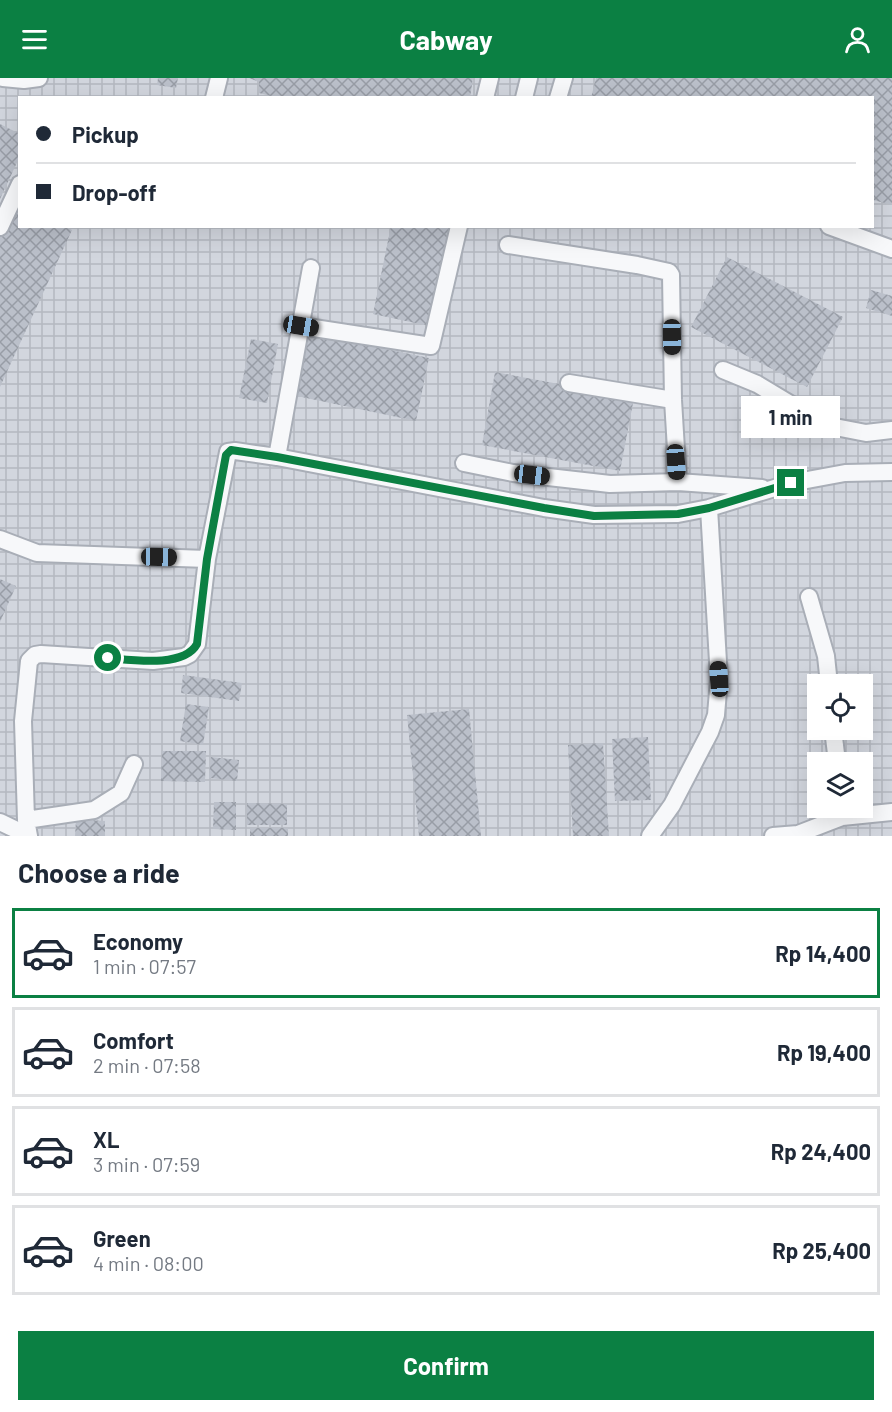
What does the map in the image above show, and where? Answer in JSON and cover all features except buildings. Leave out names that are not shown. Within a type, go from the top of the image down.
[{"type":"street","points":[[3,78],[24,80],[39,78]]},
{"type":"street","points":[[214,96],[219,78]]},
{"type":"street","points":[[485,96],[489,78]]},
{"type":"street","points":[[524,96],[529,78]]},
{"type":"street","points":[[559,96],[564,78]]},
{"type":"street","points":[[0,227],[18,188]]},
{"type":"street","points":[[301,326],[431,346],[459,228]]},
{"type":"street","points":[[834,228],[892,249]]},
{"type":"street","points":[[508,244],[637,265],[671,274],[673,400],[678,482]]},
{"type":"street","points":[[277,457],[311,268]]},
{"type":"street","points":[[723,370],[757,384],[817,420],[836,427],[866,433],[892,430]]},
{"type":"street","points":[[569,383],[673,400]]},
{"type":"street","points":[[28,831],[23,721],[29,661],[35,655],[41,654],[153,661],[184,657],[190,654],[197,644],[207,559],[228,452],[277,457],[594,516],[662,515],[709,508],[771,489],[845,473],[892,472]]},
{"type":"street","points":[[464,463],[513,473],[610,484],[678,482],[771,489]]},
{"type":"street","points":[[650,836],[672,805],[710,732],[716,715],[719,679],[709,508]]},
{"type":"street","points":[[0,539],[37,553],[207,559]]},
{"type":"street","points":[[809,597],[826,656],[828,674]]},
{"type":"street","points":[[0,822],[28,831],[94,810],[121,793],[134,764]]},
{"type":"street","points":[[873,812],[892,812]]},
{"type":"street","points":[[773,836],[798,835],[831,818]]},
{"type":"shaded area","points":[[0,78],[892,78],[892,836],[0,836]]},
{"type":"route","points":[[108,658],[153,661],[184,657],[190,654],[197,644],[207,559],[226,455],[231,450],[594,516],[678,514],[709,508],[791,483]]}]
